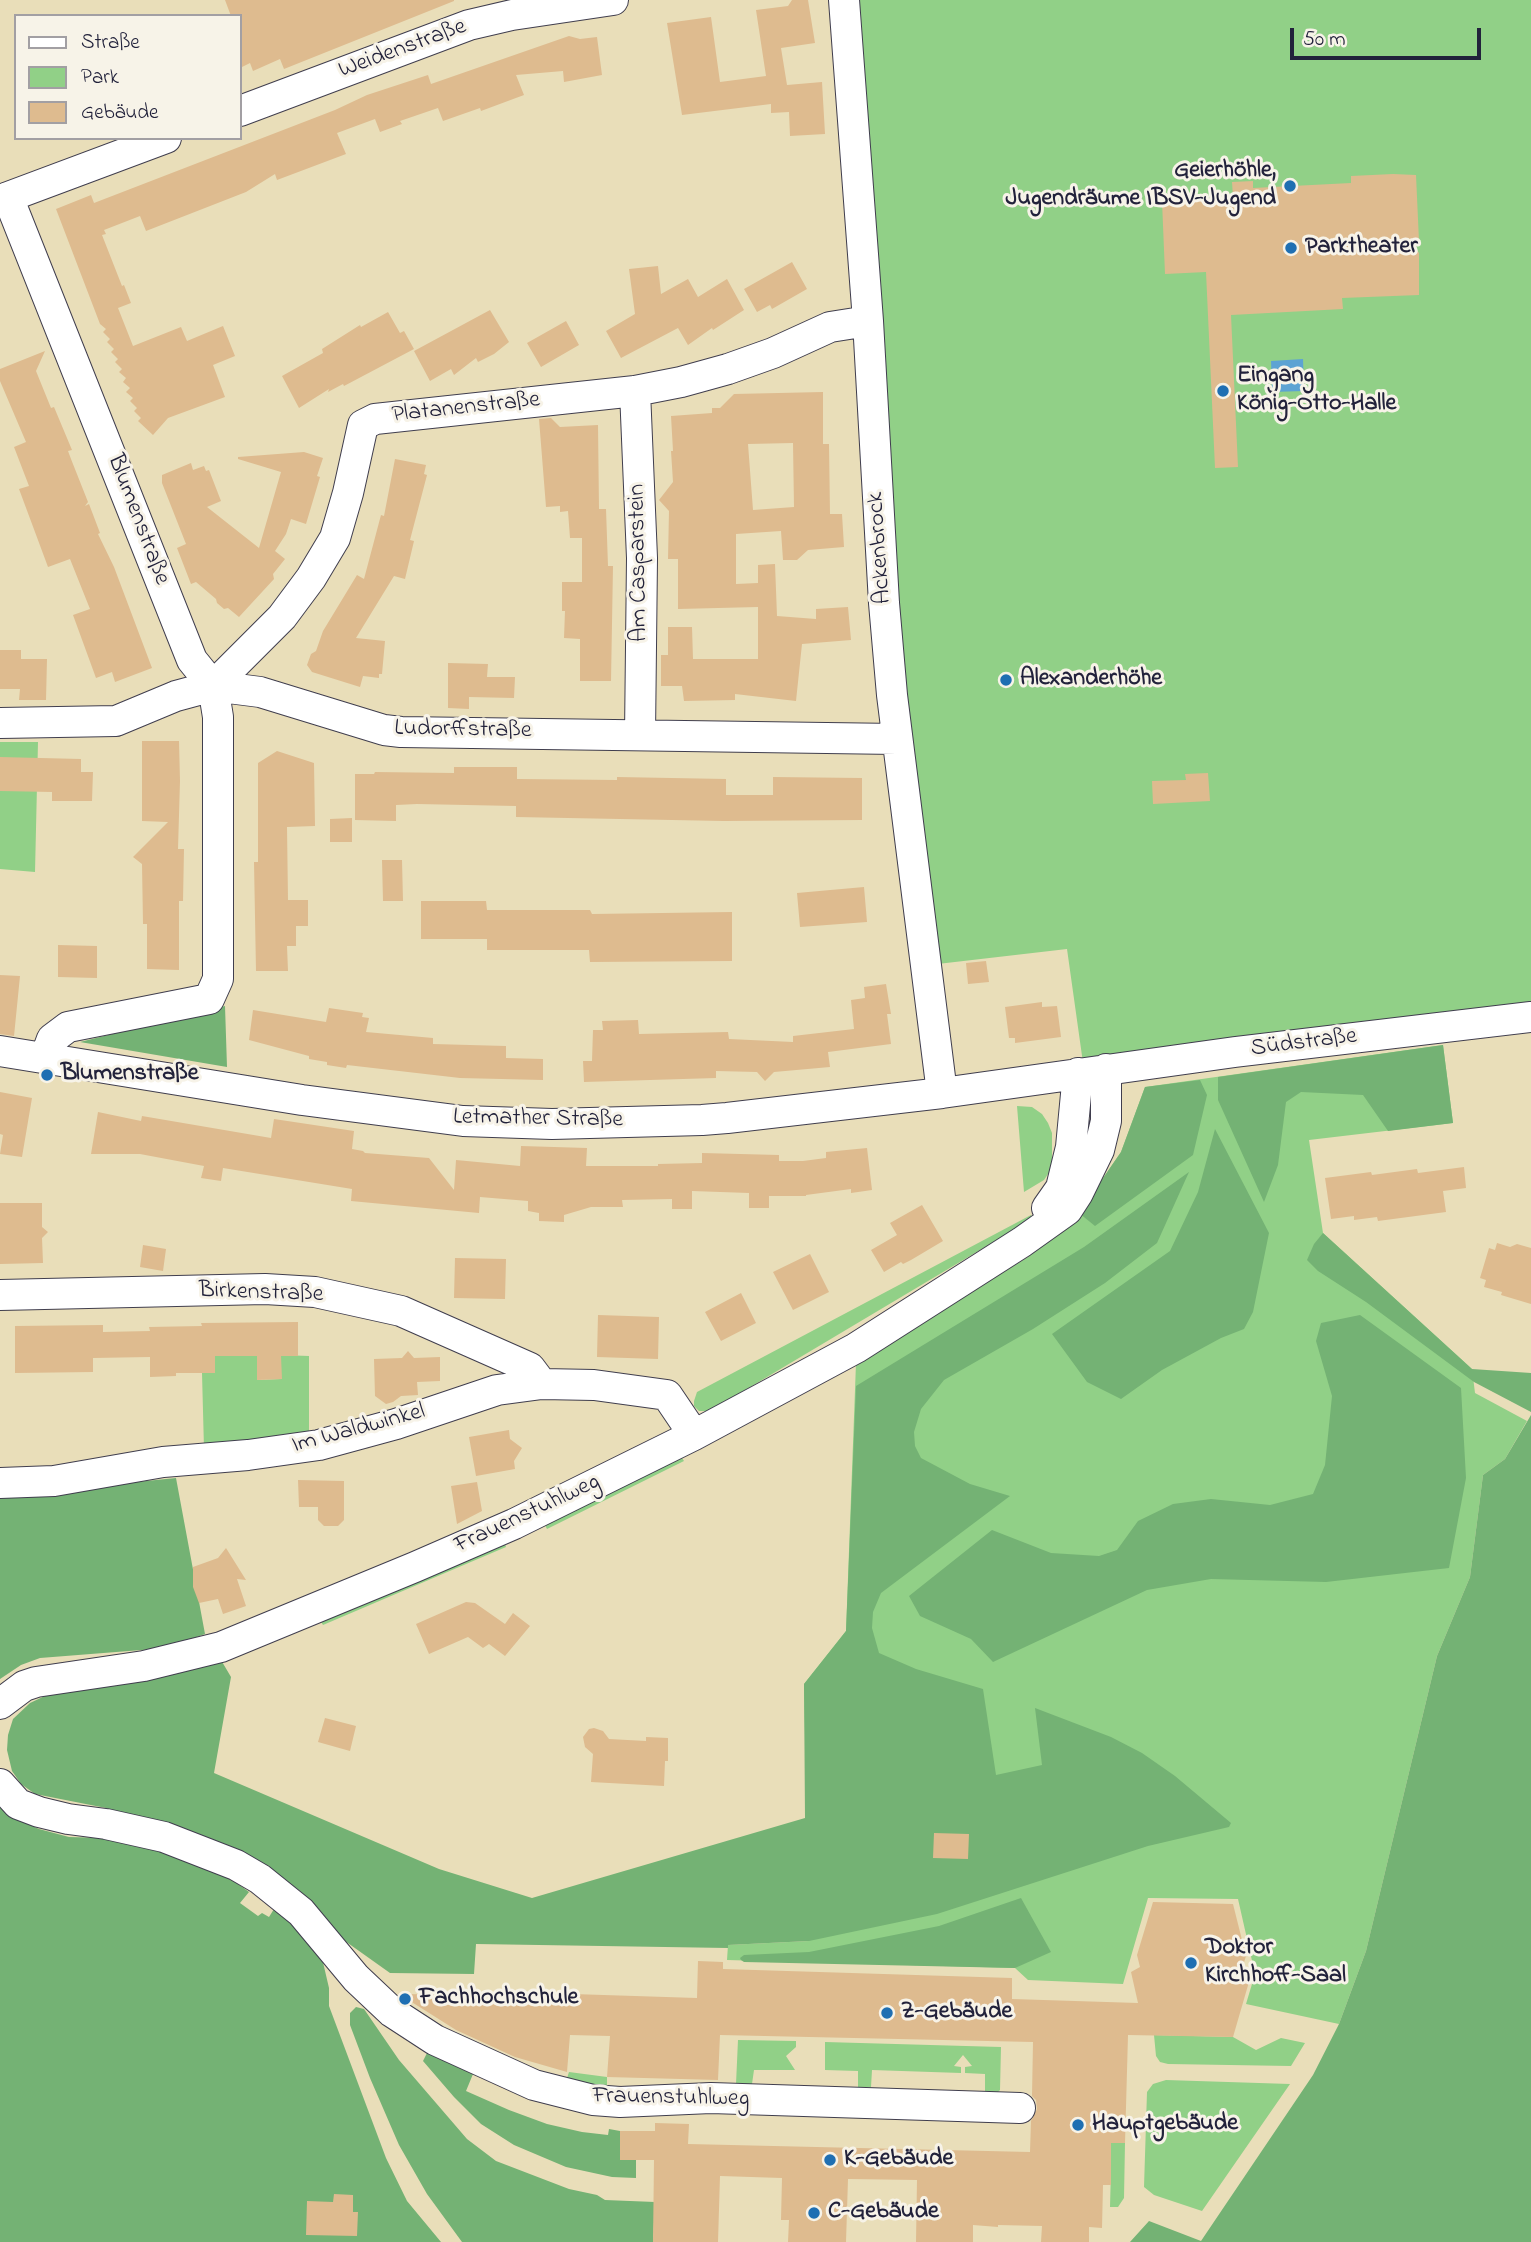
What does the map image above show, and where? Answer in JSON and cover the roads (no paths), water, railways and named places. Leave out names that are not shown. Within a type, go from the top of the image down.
[{"type":"street","name":"Weidenstraße","points":[[242,110],[469,25],[512,15],[613,0]]},
{"type":"street","name":"Ackenbrock","points":[[844,0],[868,321],[884,603],[897,739],[942,1093]]},
{"type":"street","points":[[4,198],[161,140]]},
{"type":"street","name":"Blumenstraße","points":[[4,198],[192,660],[213,686],[218,717],[218,979],[209,999],[68,1027],[51,1039],[45,1058]]},
{"type":"street","name":"Platanenstraße","points":[[213,686],[282,617],[311,578],[335,538],[363,425],[375,419],[635,391],[681,382],[773,353],[830,327],[868,321]]},
{"type":"street","name":"Am Casparstein","points":[[635,391],[642,558],[640,735]]},
{"type":"street","name":"Ludorffstraße","points":[[0,723],[116,720],[176,696],[213,686],[260,692],[384,730],[401,732],[897,739]]},
{"type":"street","name":"Südstraße","points":[[1092,1071],[1531,1017]]},
{"type":"street","name":"Letmather Straße","points":[[0,1051],[302,1100],[463,1121],[530,1124],[702,1120],[942,1093],[1092,1071]]},
{"type":"street","name":"Frauenstuhlweg","points":[[0,1704],[9,1695],[36,1682],[144,1666],[221,1647],[514,1524],[694,1436],[856,1348],[1022,1242],[1067,1210],[1099,1150],[1106,1121],[1092,1071]]},
{"type":"street","name":"Birkenstraße","points":[[0,1295],[265,1289],[316,1292],[401,1311],[530,1368],[542,1384]]},
{"type":"street","name":"Im Waldwinkel","points":[[0,1483],[54,1481],[163,1462],[248,1455],[320,1445],[396,1424],[497,1390],[542,1384],[594,1385],[667,1395],[694,1436]]},
{"type":"street","name":"Frauenstuhlweg","points":[[0,1784],[18,1804],[39,1812],[164,1837],[236,1865],[260,1879],[300,1912],[356,1978],[392,2012],[435,2040],[534,2085],[593,2100],[620,2102],[711,2098],[1020,2108]]},
{"type":"water","points":[[1303,359],[1304,391],[1272,392],[1271,361]]},
{"type":"place","name":"Geierhöhle, Jugendräume IBSV-Jugend","points":[[1290,186]]},
{"type":"place","name":"Parktheater","points":[[1291,248]]},
{"type":"place","name":"Eingang König-Otto-Halle","points":[[1223,391]]},
{"type":"place","name":"Alexanderhöhe","points":[[1006,680]]},
{"type":"place","name":"Blumenstraße","points":[[47,1075]]},
{"type":"place","name":"Doktor Kirchhoff-Saal","points":[[1191,1963]]},
{"type":"place","name":"Fachhochschule","points":[[405,1999]]},
{"type":"place","name":"Z-Gebäude","points":[[887,2013]]},
{"type":"place","name":"Hauptgebäude","points":[[1078,2125]]},
{"type":"place","name":"K-Gebäude","points":[[830,2160]]},
{"type":"place","name":"C-Gebäude","points":[[814,2213]]}]
